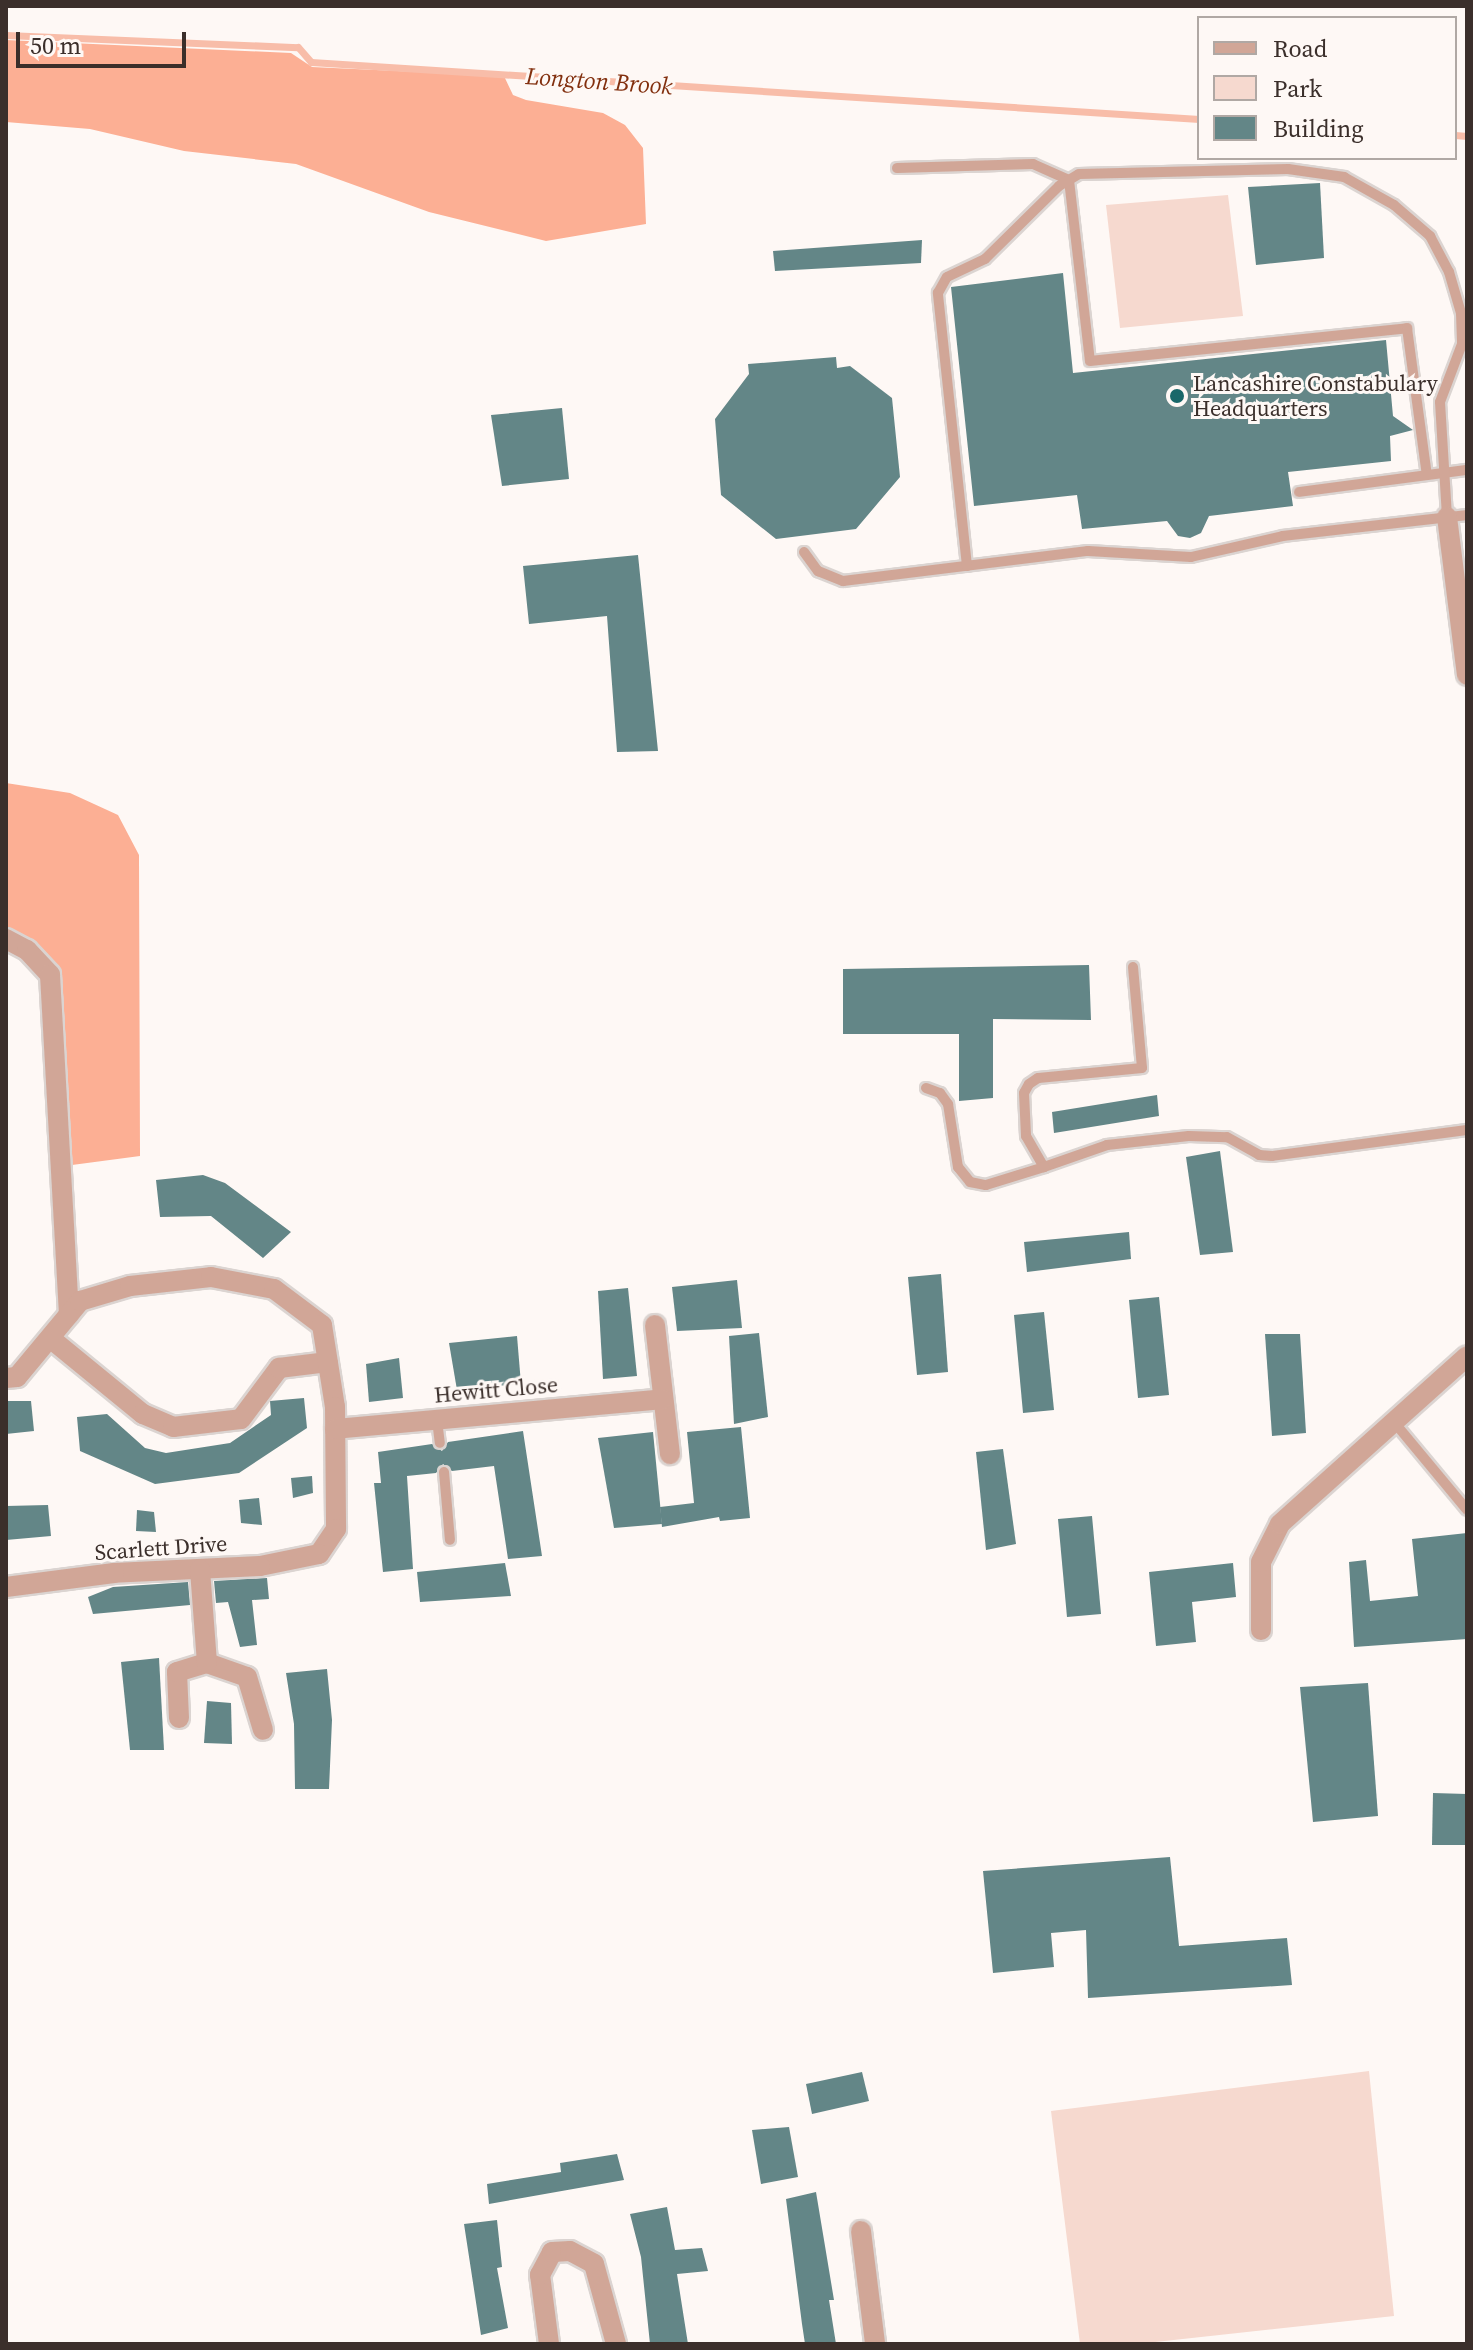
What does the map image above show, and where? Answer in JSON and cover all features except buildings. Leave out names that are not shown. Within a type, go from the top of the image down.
[{"type":"street","points":[[1457,516],[1467,675]]},
{"type":"street","points":[[6,939],[27,950],[50,975],[69,1314]]},
{"type":"street","points":[[11,1378],[80,1301],[130,1286],[211,1277],[274,1289],[322,1325],[335,1429]]},
{"type":"street","points":[[655,1325],[670,1454]]},
{"type":"street","points":[[50,1338],[143,1414],[173,1427],[241,1419],[279,1368],[328,1362]]},
{"type":"street","points":[[1261,1630],[1261,1562],[1280,1524],[1467,1356]]},
{"type":"street","name":"Hewitt Close","points":[[335,1429],[662,1399]]},
{"type":"street","name":"Scarlett Drive","points":[[6,1587],[260,1566],[319,1554],[336,1529],[335,1429]]},
{"type":"street","points":[[200,1569],[207,1663]]},
{"type":"street","points":[[179,1718],[177,1672],[207,1663],[247,1677],[263,1730]]},
{"type":"street","points":[[861,2231],[875,2344]]},
{"type":"street","points":[[549,2344],[540,2275],[552,2252],[570,2251],[594,2264],[616,2344]]},
{"type":"lane","points":[[897,168],[1033,164],[1069,180]]},
{"type":"lane","points":[[804,552],[818,571],[843,581],[967,566],[1088,551],[1191,557],[1283,536],[1457,516],[1443,473],[1440,402],[1462,344],[1461,313],[1449,272],[1430,236],[1394,205],[1344,177],[1288,169],[1079,174],[1069,180],[985,259],[947,277],[938,293],[967,566]]},
{"type":"lane","points":[[1069,180],[1090,361],[1407,328],[1427,475]]},
{"type":"lane","points":[[1299,492],[1467,470]]},
{"type":"lane","points":[[1044,1167],[1029,1148],[1022,1118],[1029,1084],[1038,1078],[1142,1068],[1133,967]]},
{"type":"lane","points":[[926,1088],[940,1093],[948,1104],[958,1167],[970,1182],[986,1185],[1107,1145],[1189,1136],[1227,1137],[1259,1155],[1272,1156],[1467,1130]]},
{"type":"lane","points":[[437,1420],[440,1443]]},
{"type":"lane","points":[[1394,1422],[1467,1510]]},
{"type":"lane","points":[[444,1472],[450,1540]]},
{"type":"green space","points":[[1228,195],[1243,316],[1120,328],[1106,205]]},
{"type":"green space","points":[[1369,2071],[1394,2316],[1137,2344],[1080,2344],[1051,2111]]},
{"type":"shaded area","points":[[6,40],[291,53],[312,67],[504,76],[513,95],[603,113],[625,125],[643,148],[646,224],[546,241],[429,212],[296,164],[184,151],[90,129],[6,122]]},
{"type":"shaded area","points":[[6,783],[70,793],[118,815],[139,855],[140,1156],[72,1165],[59,980],[6,931]]},
{"type":"waterway","name":"Longton Brook","points":[[6,35],[298,47],[311,62],[1197,119]]},
{"type":"waterway","name":"Longton Brook","points":[[1457,135],[1467,136]]},
{"type":"place","name":"Lancashire Constabulary Headquarters","points":[[1177,396]]}]
